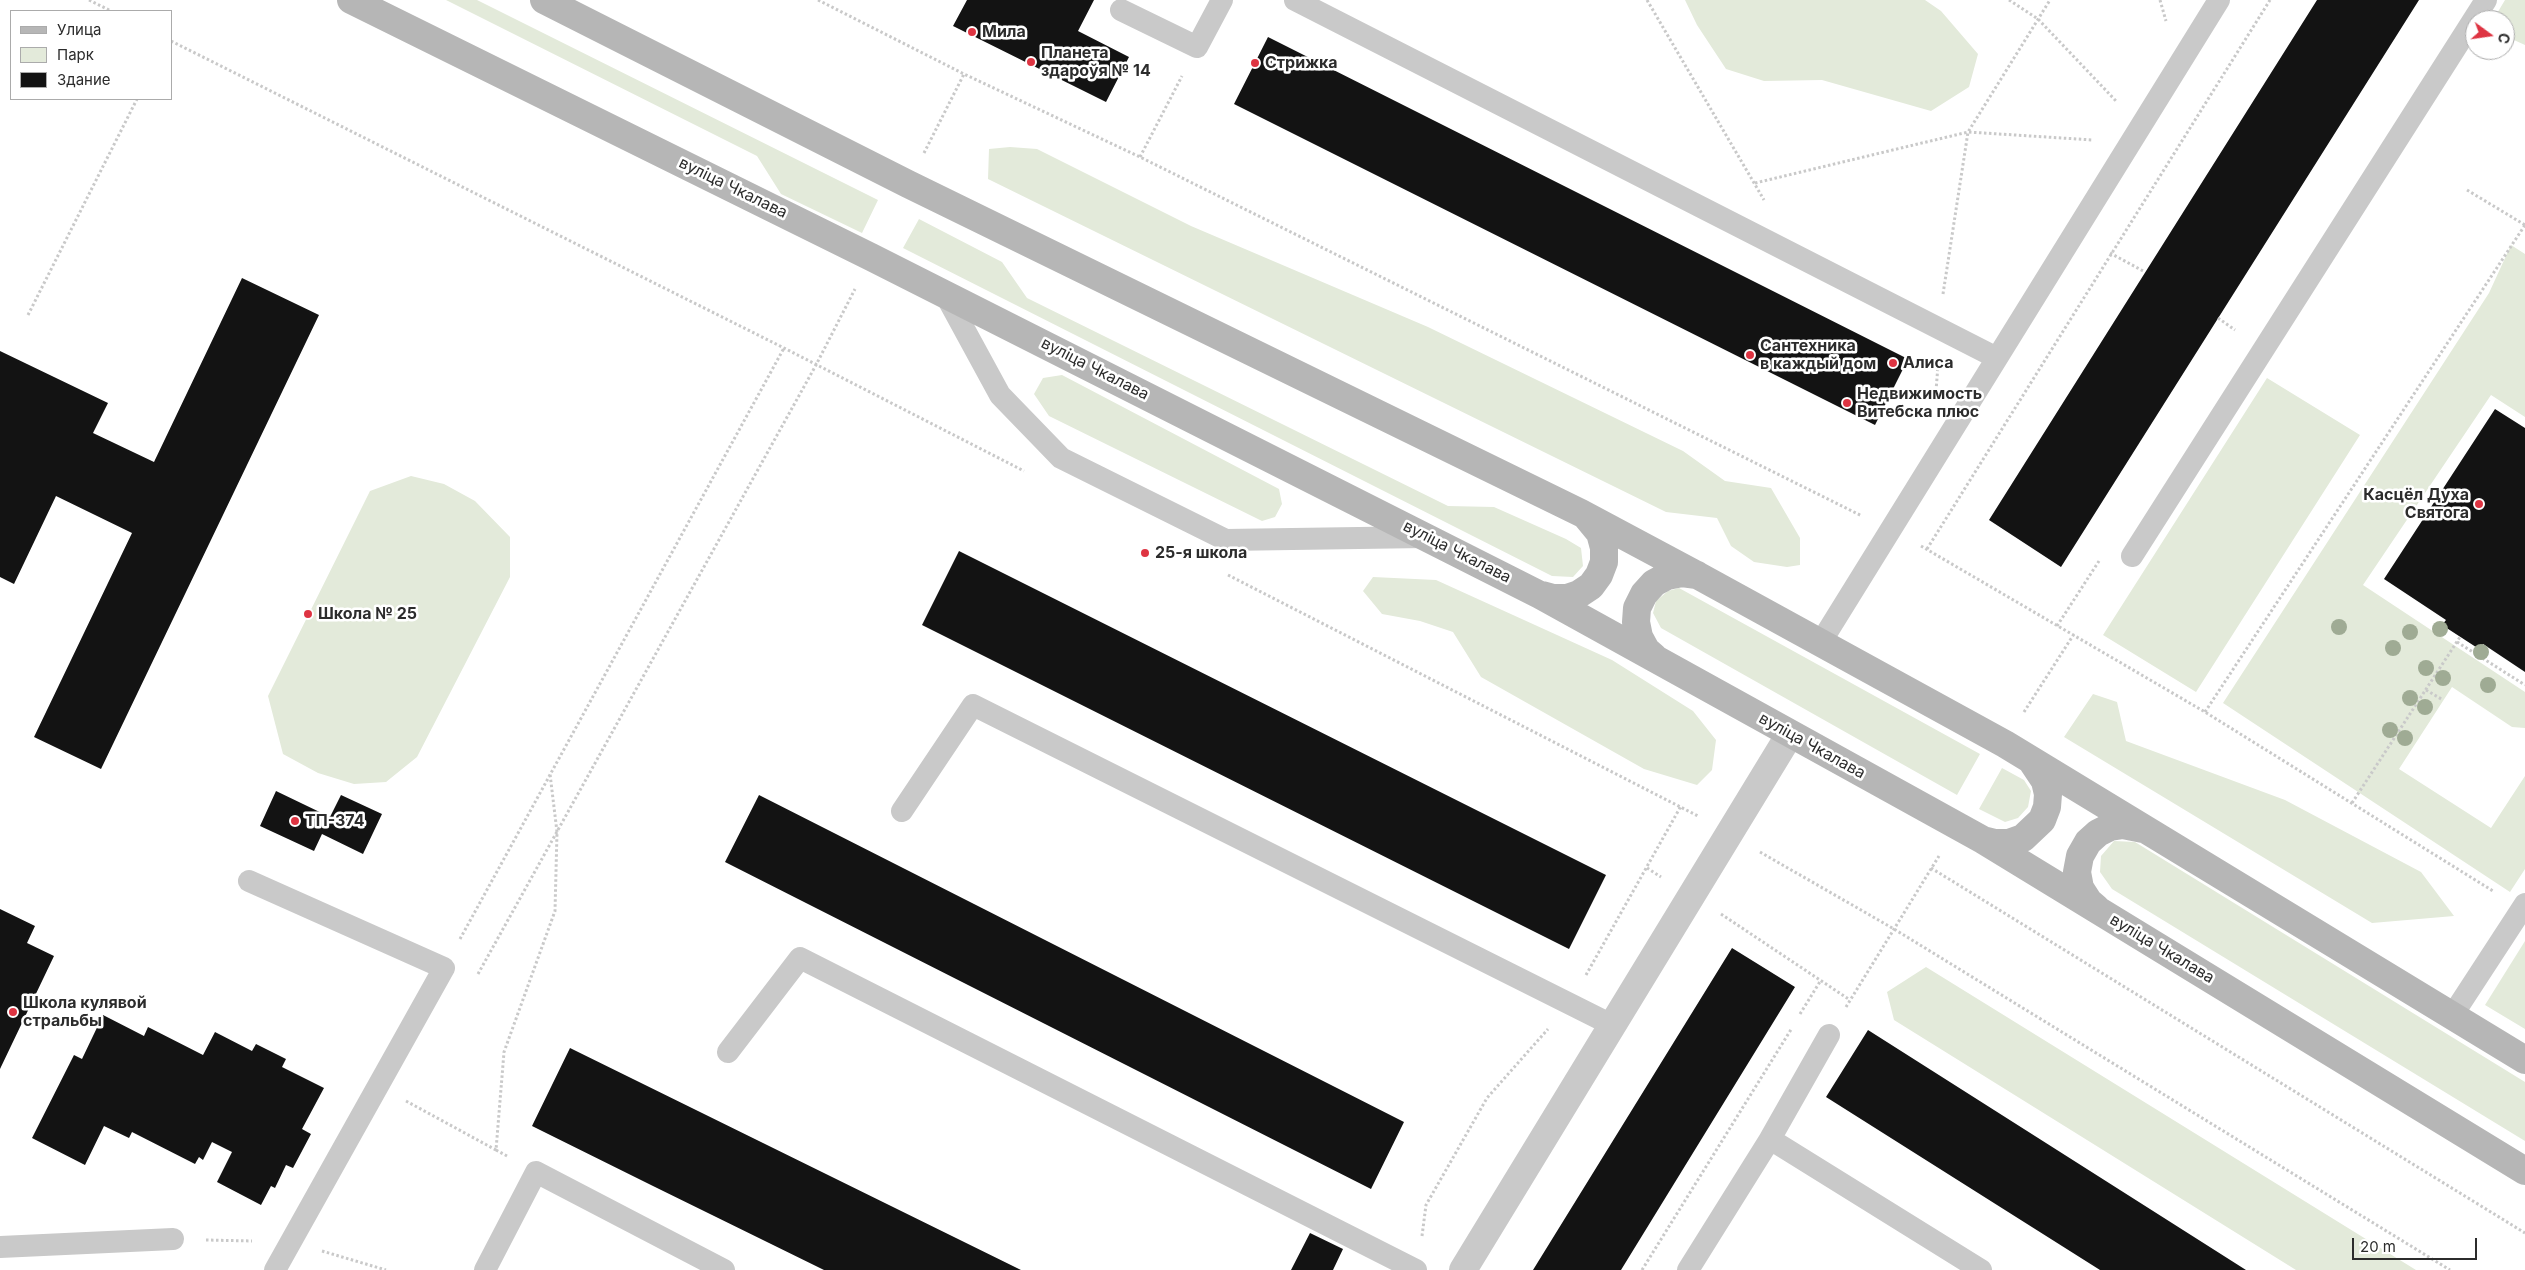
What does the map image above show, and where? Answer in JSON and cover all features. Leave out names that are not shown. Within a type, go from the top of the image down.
[{"type":"main road","name":"вуліца Чкалава","points":[[351,0],[945,294],[1429,537],[1540,595],[1983,840],[2525,1171]]},
{"type":"main road","points":[[544,0],[908,184],[1581,513],[1697,575],[1821,642],[2030,760],[2525,1060]]},
{"type":"main road","points":[[1540,595],[1553,598],[1567,598],[1579,594],[1590,586],[1599,575],[1604,562],[1604,548],[1600,533],[1592,522],[1581,513]]},
{"type":"main road","points":[[1658,660],[1646,650],[1639,637],[1636,622],[1638,608],[1644,594],[1654,582],[1667,576],[1682,573],[1697,575]]},
{"type":"main road","points":[[1983,840],[2002,843],[2022,838],[2042,820],[2047,807],[2048,794],[2045,781],[2030,760]]},
{"type":"main road","points":[[2102,913],[2080,888],[2077,872],[2080,856],[2088,842],[2098,833],[2117,826],[2137,826],[2149,832]]},
{"type":"street","points":[[1463,1270],[1790,734]]},
{"type":"lane","points":[[1121,10],[1197,48],[1222,0]]},
{"type":"lane","points":[[1295,0],[1997,358]]},
{"type":"lane","points":[[1821,642],[2219,0]]},
{"type":"lane","points":[[2132,556],[2486,0]]},
{"type":"lane","points":[[945,294],[1000,395],[1061,458],[1226,540],[1429,537]]},
{"type":"lane","points":[[902,811],[973,705],[1612,1025]]},
{"type":"lane","points":[[249,881],[444,968],[275,1270]]},
{"type":"lane","points":[[2452,1016],[2524,907]]},
{"type":"lane","points":[[728,1052],[800,958],[1416,1270]]},
{"type":"lane","points":[[1688,1270],[1770,1139],[1829,1035]]},
{"type":"lane","points":[[1770,1139],[1981,1270]]},
{"type":"lane","points":[[485,1270],[536,1172],[724,1270]]},
{"type":"lane","points":[[0,1247],[173,1239]]},
{"type":"path","points":[[89,0],[109,10]]},
{"type":"path","points":[[818,0],[964,74],[1140,157],[1928,549],[2204,712],[2524,907]]},
{"type":"path","points":[[1647,0],[1764,201]]},
{"type":"path","points":[[2009,0],[2038,19],[2136,135]]},
{"type":"path","points":[[1935,400],[1938,362],[1937,328],[1968,132],[2050,0]]},
{"type":"path","points":[[1928,549],[2110,253],[2270,0]]},
{"type":"path","points":[[172,42],[784,348],[1028,473]]},
{"type":"path","points":[[1140,157],[1197,48]]},
{"type":"path","points":[[921,158],[964,74]]},
{"type":"path","points":[[28,315],[136,100]]},
{"type":"path","points":[[1755,183],[1968,132],[2136,135]]},
{"type":"path","points":[[2204,712],[2525,225],[2468,190]]},
{"type":"path","points":[[2110,253],[2145,272]]},
{"type":"path","points":[[475,980],[816,365],[857,284]]},
{"type":"path","points":[[2218,318],[2237,332]]},
{"type":"path","points":[[444,968],[784,348]]},
{"type":"path","points":[[1222,572],[1681,806],[1894,930],[2450,1270]]},
{"type":"path","points":[[2022,715],[2074,634]]},
{"type":"path","points":[[2352,803],[2460,637]]},
{"type":"path","points":[[2458,642],[2525,685]]},
{"type":"path","points":[[2426,690],[2443,700]]},
{"type":"path","points":[[496,1150],[504,1052],[555,911],[556,832],[550,774]]},
{"type":"path","points":[[1421,1242],[1426,1205],[1487,1098],[1570,1003],[1681,806]]},
{"type":"path","points":[[1858,987],[1942,851]]},
{"type":"path","points":[[1931,868],[2525,1233]]},
{"type":"path","points":[[1735,923],[1850,1000]]},
{"type":"path","points":[[1800,1014],[1821,980]]},
{"type":"path","points":[[1642,1270],[1794,1023]]},
{"type":"path","points":[[378,1086],[536,1172]]},
{"type":"path","points":[[403,1110],[412,1093]]},
{"type":"path","points":[[320,1258],[328,1243]]},
{"type":"green space","points":[[446,0],[477,0],[878,200],[862,233],[781,194],[757,156]]},
{"type":"green space","points":[[1685,0],[1925,0],[1941,11],[1978,54],[1969,87],[1931,111],[1822,80],[1764,81],[1726,69],[1697,25]]},
{"type":"green space","points":[[2505,0],[2525,0],[2525,45],[2515,40],[2515,10],[2499,10]]},
{"type":"green space","points":[[1010,147],[1037,149],[1191,226],[1428,327],[1683,451],[1725,481],[1771,488],[1800,538],[1800,565],[1787,567],[1754,562],[1731,546],[1717,518],[1666,512],[988,179],[989,149]]},
{"type":"green space","points":[[919,219],[1002,262],[1027,298],[1448,506],[1494,507],[1566,539],[1581,548],[1583,566],[1573,577],[1552,576],[903,248]]},
{"type":"green space","points":[[2511,245],[2525,254],[2525,417],[2491,395],[2363,585],[2525,692],[2525,728],[2512,727],[2452,687],[2399,769],[2491,828],[2525,776],[2525,869],[2510,892],[2223,703],[2489,293]]},
{"type":"green space","points":[[1062,375],[1279,489],[1282,504],[1275,517],[1262,521],[1049,416],[1034,394],[1043,378]]},
{"type":"green space","points":[[2267,378],[2360,435],[2196,692],[2103,635]]},
{"type":"green space","points":[[411,476],[444,484],[475,501],[510,537],[510,577],[417,757],[386,782],[354,784],[318,773],[283,754],[268,696],[370,491]]},
{"type":"green space","points":[[1373,577],[1436,580],[1612,660],[1693,711],[1716,740],[1712,770],[1697,785],[1644,769],[1481,677],[1453,632],[1420,621],[1382,614],[1363,591]]},
{"type":"green space","points":[[1679,588],[1980,754],[1957,795],[1661,628],[1653,613],[1656,601],[1668,591]]},
{"type":"green space","points":[[2093,694],[2117,702],[2126,741],[2285,800],[2421,872],[2454,916],[2372,923],[2064,737]]},
{"type":"green space","points":[[2002,768],[2024,780],[2031,791],[2028,807],[2018,818],[2005,822],[1979,809]]},
{"type":"green space","points":[[2114,841],[2135,842],[2525,1082],[2525,1141],[2112,889],[2100,872],[2101,856]]},
{"type":"green space","points":[[2525,941],[2525,1029],[2485,1005]]},
{"type":"green space","points":[[1926,967],[2416,1270],[2296,1270],[1894,1020],[1887,992]]},
{"type":"building","points":[[967,0],[1094,0],[1078,31],[1129,57],[1106,102],[953,26]]},
{"type":"building","points":[[2317,0],[2419,0],[2061,567],[1989,520]]},
{"type":"building","points":[[1268,37],[1908,359],[1875,425],[1234,104]]},
{"type":"building","points":[[242,278],[319,315],[101,769],[34,737],[132,533],[56,496],[14,584],[0,577],[0,351],[108,403],[93,433],[154,462]]},
{"type":"building","name":"Касцёл Духа Святога","points":[[2495,409],[2525,428],[2525,672],[2483,644],[2479,649],[2442,625],[2446,620],[2384,579]]},
{"type":"building","points":[[959,551],[1606,875],[1569,949],[922,625]]},
{"type":"building","points":[[276,791],[330,817],[341,795],[382,814],[363,854],[322,834],[314,851],[260,826]]},
{"type":"building","points":[[759,795],[1404,1122],[1371,1189],[725,862]]},
{"type":"building","name":"Школа кулявой стральбы","points":[[0,909],[35,926],[27,943],[54,956],[0,1069]]},
{"type":"building","points":[[1732,948],[1795,987],[1621,1270],[1533,1270]]},
{"type":"building","points":[[103,1015],[144,1036],[148,1027],[203,1055],[215,1032],[252,1051],[256,1044],[286,1059],[282,1067],[324,1088],[302,1129],[311,1134],[293,1168],[286,1165],[275,1188],[271,1186],[261,1205],[217,1182],[232,1152],[212,1142],[203,1160],[199,1157],[195,1164],[132,1132],[129,1138],[104,1126],[85,1165],[32,1138],[74,1055],[82,1059]]},
{"type":"building","points":[[1868,1030],[2246,1270],[2100,1270],[1826,1097]]},
{"type":"building","points":[[570,1048],[1021,1270],[824,1270],[653,1186],[532,1126]]},
{"type":"building","points":[[1310,1233],[1343,1249],[1333,1270],[1291,1270]]},
{"type":"place","name":"Мила","points":[[972,32]]},
{"type":"place","name":"Планета здароўя № 14","points":[[1031,62]]},
{"type":"place","name":"Стрижка","points":[[1255,63]]},
{"type":"place","name":"Сантехника в каждый дом","points":[[1750,355]]},
{"type":"place","name":"Алиса","points":[[1893,363]]},
{"type":"place","name":"Недвижимость Витебска плюс","points":[[1847,403]]},
{"type":"place","name":"Касцёл Духа Святога","points":[[2479,504]]},
{"type":"place","name":"25-я школа","points":[[1145,553]]},
{"type":"place","name":"Школа № 25","points":[[308,614]]},
{"type":"place","name":"ТП-374","points":[[295,821]]},
{"type":"place","name":"Школа кулявой стральбы","points":[[13,1012]]}]
